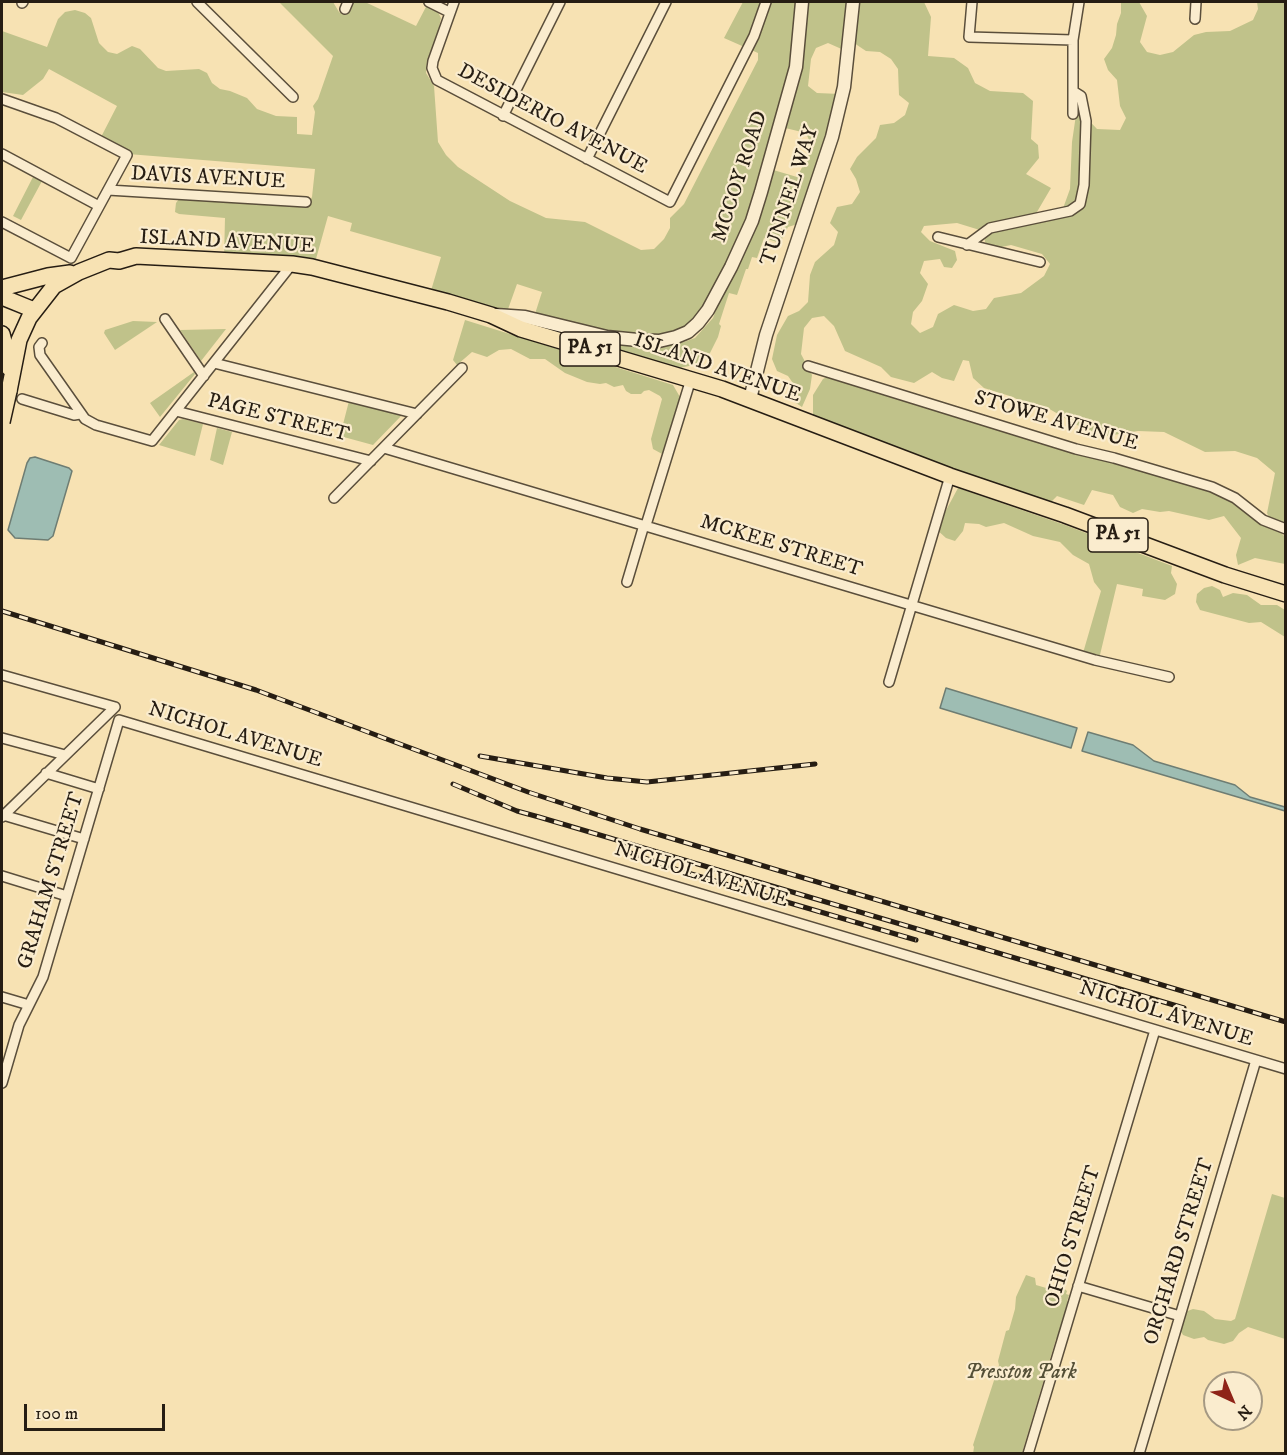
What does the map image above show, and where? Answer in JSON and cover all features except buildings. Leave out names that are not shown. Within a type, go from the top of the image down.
[{"type":"main road","name":"ISLAND AVENUE","points":[[2,422],[14,392],[22,333],[34,310],[54,286],[79,272],[109,260],[119,261],[136,256],[292,264],[407,291],[492,315],[528,331],[691,379],[750,399],[950,476],[1065,515],[1226,575],[1286,594]]},
{"type":"main road","name":"ISLAND AVENUE","points":[[51,292],[57,292],[119,261]]},
{"type":"main road","points":[[2,288],[48,276],[79,272]]},
{"type":"main road","points":[[2,297],[34,310]]},
{"type":"main road","points":[[2,334],[14,392]]},
{"type":"street","points":[[197,2],[293,97]]},
{"type":"street","points":[[429,2],[449,12],[454,2]]},
{"type":"street","points":[[503,116],[560,2]]},
{"type":"street","points":[[587,159],[666,2]]},
{"type":"street","name":"DESIDERIO AVENUE","points":[[449,12],[433,61],[433,74],[443,83],[670,202],[754,36],[766,2]]},
{"type":"street","name":"MCCOY ROAD","points":[[492,315],[525,317],[607,337],[659,341],[688,332],[698,322],[708,310],[731,267],[752,221],[796,67],[802,2]]},
{"type":"street","name":"TUNNEL WAY","points":[[750,399],[766,335],[837,120],[844,87],[853,2]]},
{"type":"street","points":[[972,2],[969,37],[1073,40]]},
{"type":"street","points":[[1073,114],[1073,40],[1079,2]]},
{"type":"street","points":[[1195,19],[1196,2]]},
{"type":"street","points":[[967,245],[990,228],[1070,211],[1080,204],[1084,185],[1086,121],[1081,96],[1073,91]]},
{"type":"street","points":[[2,99],[56,118],[127,156],[71,258]]},
{"type":"street","points":[[2,154],[99,206]]},
{"type":"street","name":"DAVIS AVENUE","points":[[108,190],[306,202]]},
{"type":"street","points":[[2,222],[71,258],[79,272]]},
{"type":"street","points":[[938,237],[1040,262]]},
{"type":"street","points":[[42,343],[39,347],[40,355],[85,419],[96,425],[152,441],[292,264]]},
{"type":"street","points":[[165,319],[204,376]]},
{"type":"street","points":[[214,363],[417,414]]},
{"type":"street","name":"STOWE AVENUE","points":[[808,366],[1066,446],[1212,487],[1235,498],[1263,520],[1286,529]]},
{"type":"street","points":[[334,498],[462,368]]},
{"type":"street","points":[[627,582],[691,379]]},
{"type":"street","points":[[14,392],[74,415],[80,414]]},
{"type":"street","name":"PAGE STREET","points":[[176,411],[371,461]]},
{"type":"street","name":"MCKEE STREET","points":[[384,448],[1095,660],[1169,677]]},
{"type":"street","points":[[889,682],[950,476]]},
{"type":"street","points":[[2,675],[115,707]]},
{"type":"street","points":[[84,839],[2,816],[115,707]]},
{"type":"street","name":"NICHOL AVENUE","points":[[115,707],[119,720],[1286,1069]]},
{"type":"street","name":"GRAHAM STREET","points":[[2,1083],[19,1024],[43,977],[119,720]]},
{"type":"street","points":[[2,738],[65,755]]},
{"type":"street","points":[[46,773],[99,789]]},
{"type":"street","points":[[2,876],[67,896]]},
{"type":"street","points":[[2,997],[28,1005]]},
{"type":"street","name":"OHIO STREET","points":[[1028,1454],[1155,1030]]},
{"type":"street","name":"ORCHARD STREET","points":[[1138,1454],[1256,1060]]},
{"type":"street","points":[[1078,1286],[1180,1316]]},
{"type":"green space","points":[[279,2],[333,2],[339,12],[344,15],[352,2],[365,2],[416,26],[428,3],[436,8],[441,18],[427,61],[426,73],[434,86],[438,142],[446,155],[458,167],[510,201],[546,218],[585,222],[641,250],[654,249],[664,239],[670,228],[670,218],[684,204],[758,60],[758,53],[724,38],[743,2],[803,2],[797,66],[732,264],[690,328],[667,338],[635,338],[534,317],[542,292],[517,284],[507,312],[430,294],[441,257],[350,231],[352,223],[328,216],[314,266],[224,259],[225,218],[179,214],[175,212],[179,199],[304,205],[308,204],[312,197],[315,169],[128,154],[100,139],[117,106],[49,69],[43,79],[23,95],[2,92],[2,31],[47,47],[58,19],[65,12],[75,10],[91,18],[99,43],[108,52],[117,54],[132,46],[140,49],[158,68],[166,71],[199,69],[207,73],[212,83],[220,89],[247,98],[257,109],[276,116],[297,117],[297,134],[312,135],[315,112],[313,106],[318,99],[333,56]]},
{"type":"green space","points":[[806,2],[851,2],[846,51],[828,43],[816,48],[811,59],[808,86],[817,93],[840,94],[801,223],[788,227],[780,243],[764,238],[757,258],[752,257],[746,269],[737,295],[729,293],[719,324],[721,326],[718,337],[710,353],[694,365],[674,369],[604,348],[596,341],[653,347],[695,338],[713,318],[770,169],[797,177],[809,154],[809,140],[806,133],[781,127]]},
{"type":"green space","points":[[857,2],[924,2],[931,17],[928,56],[954,58],[968,68],[975,83],[990,91],[1023,93],[1033,101],[1031,139],[1038,145],[1039,158],[1026,174],[1051,188],[1034,217],[983,231],[957,223],[924,226],[921,232],[930,241],[955,251],[957,260],[952,268],[944,267],[940,259],[924,261],[920,273],[928,284],[922,301],[913,312],[911,324],[920,333],[933,327],[938,314],[954,305],[973,311],[986,309],[994,298],[1021,293],[1044,276],[1050,264],[1042,254],[1011,245],[992,249],[985,242],[984,233],[1061,214],[1070,189],[1072,142],[1077,108],[1097,129],[1120,130],[1126,118],[1120,106],[1117,80],[1108,70],[1104,59],[1112,48],[1116,35],[1121,2],[1139,2],[1147,16],[1140,42],[1147,52],[1160,55],[1173,52],[1194,35],[1230,31],[1253,20],[1258,9],[1257,2],[1285,2],[1285,526],[1270,519],[1267,513],[1275,473],[1257,458],[1235,451],[1205,452],[1164,432],[1138,431],[1107,436],[1084,429],[1046,407],[1033,408],[1013,397],[984,388],[973,378],[969,361],[963,360],[954,381],[932,372],[914,383],[891,377],[881,367],[845,351],[834,326],[824,316],[812,318],[804,328],[801,354],[812,375],[810,389],[802,407],[793,401],[795,386],[788,376],[777,371],[772,359],[777,335],[788,316],[799,311],[808,302],[810,275],[815,262],[834,245],[838,232],[830,223],[837,207],[852,204],[860,192],[850,169],[857,157],[876,138],[880,125],[894,123],[905,115],[909,103],[899,95],[898,69],[891,59],[880,52],[866,51],[851,41]]},
{"type":"green space","points":[[33,177],[42,181],[21,220],[13,216]]},
{"type":"green space","points":[[465,320],[673,385],[680,397],[680,404],[664,455],[653,449],[651,439],[662,399],[660,396],[649,390],[641,394],[631,394],[623,385],[614,387],[606,383],[587,382],[565,373],[545,359],[530,359],[511,349],[499,350],[487,357],[472,352],[457,365],[453,360]]},
{"type":"green space","points":[[133,321],[157,322],[115,350],[104,333],[105,330]]},
{"type":"green space","points":[[226,329],[201,361],[180,330]]},
{"type":"green space","points":[[194,372],[195,374],[160,417],[150,403]]},
{"type":"green space","points":[[833,374],[1212,488],[1277,528],[1285,537],[1285,564],[1255,558],[1238,565],[1236,555],[1241,538],[1224,516],[1209,520],[1169,511],[1142,509],[1133,513],[1120,507],[1113,495],[1092,490],[1084,505],[1057,496],[1046,507],[813,422],[813,395],[823,379]]},
{"type":"green space","points":[[349,401],[403,414],[373,445],[340,436]]},
{"type":"green space","points":[[179,420],[203,424],[195,456],[159,445]]},
{"type":"green space","points":[[217,428],[232,432],[223,465],[210,460]]},
{"type":"green space","points":[[958,488],[1065,525],[1172,566],[1171,573],[1177,584],[1175,594],[1165,600],[1142,596],[1143,589],[1117,584],[1099,659],[1083,653],[1101,591],[1094,582],[1089,564],[1073,555],[1060,542],[1033,536],[1004,523],[986,527],[965,523],[963,531],[955,541],[946,538],[936,529]]},
{"type":"green space","points":[[1212,586],[1220,590],[1223,597],[1233,593],[1247,595],[1261,605],[1277,605],[1285,610],[1285,637],[1261,622],[1249,623],[1200,610],[1196,602],[1197,594],[1204,588]]},
{"type":"green space","points":[[1272,1194],[1285,1198],[1285,1339],[1248,1327],[1233,1341],[1224,1344],[1204,1337],[1194,1339],[1183,1335],[1178,1326],[1182,1313],[1193,1309],[1204,1311],[1215,1319],[1231,1321],[1235,1319]]},
{"type":"green space","name":"Presston Park","points":[[1026,1275],[1035,1278],[1036,1285],[1053,1290],[1055,1286],[1061,1286],[1067,1291],[1066,1294],[1069,1295],[1067,1301],[1072,1307],[1063,1335],[1056,1339],[1022,1453],[973,1454],[973,1445],[999,1365],[1006,1331],[1009,1330],[1015,1309],[1016,1297]]},
{"type":"water","points":[[35,457],[72,471],[53,536],[48,540],[15,538],[8,530],[27,463],[30,458]]},
{"type":"water","points":[[946,688],[1077,728],[1071,748],[940,708]]},
{"type":"water","points":[[1088,732],[1133,745],[1154,761],[1235,785],[1250,797],[1285,807],[1285,811],[1082,751]]},
{"type":"railway","points":[[2,611],[256,690],[528,792],[640,829],[1286,1022]]},
{"type":"railway","points":[[480,756],[607,778],[647,782],[815,764]]},
{"type":"railway","points":[[453,784],[517,811],[1184,1008]]},
{"type":"railway","points":[[623,850],[681,871],[916,940]]}]
